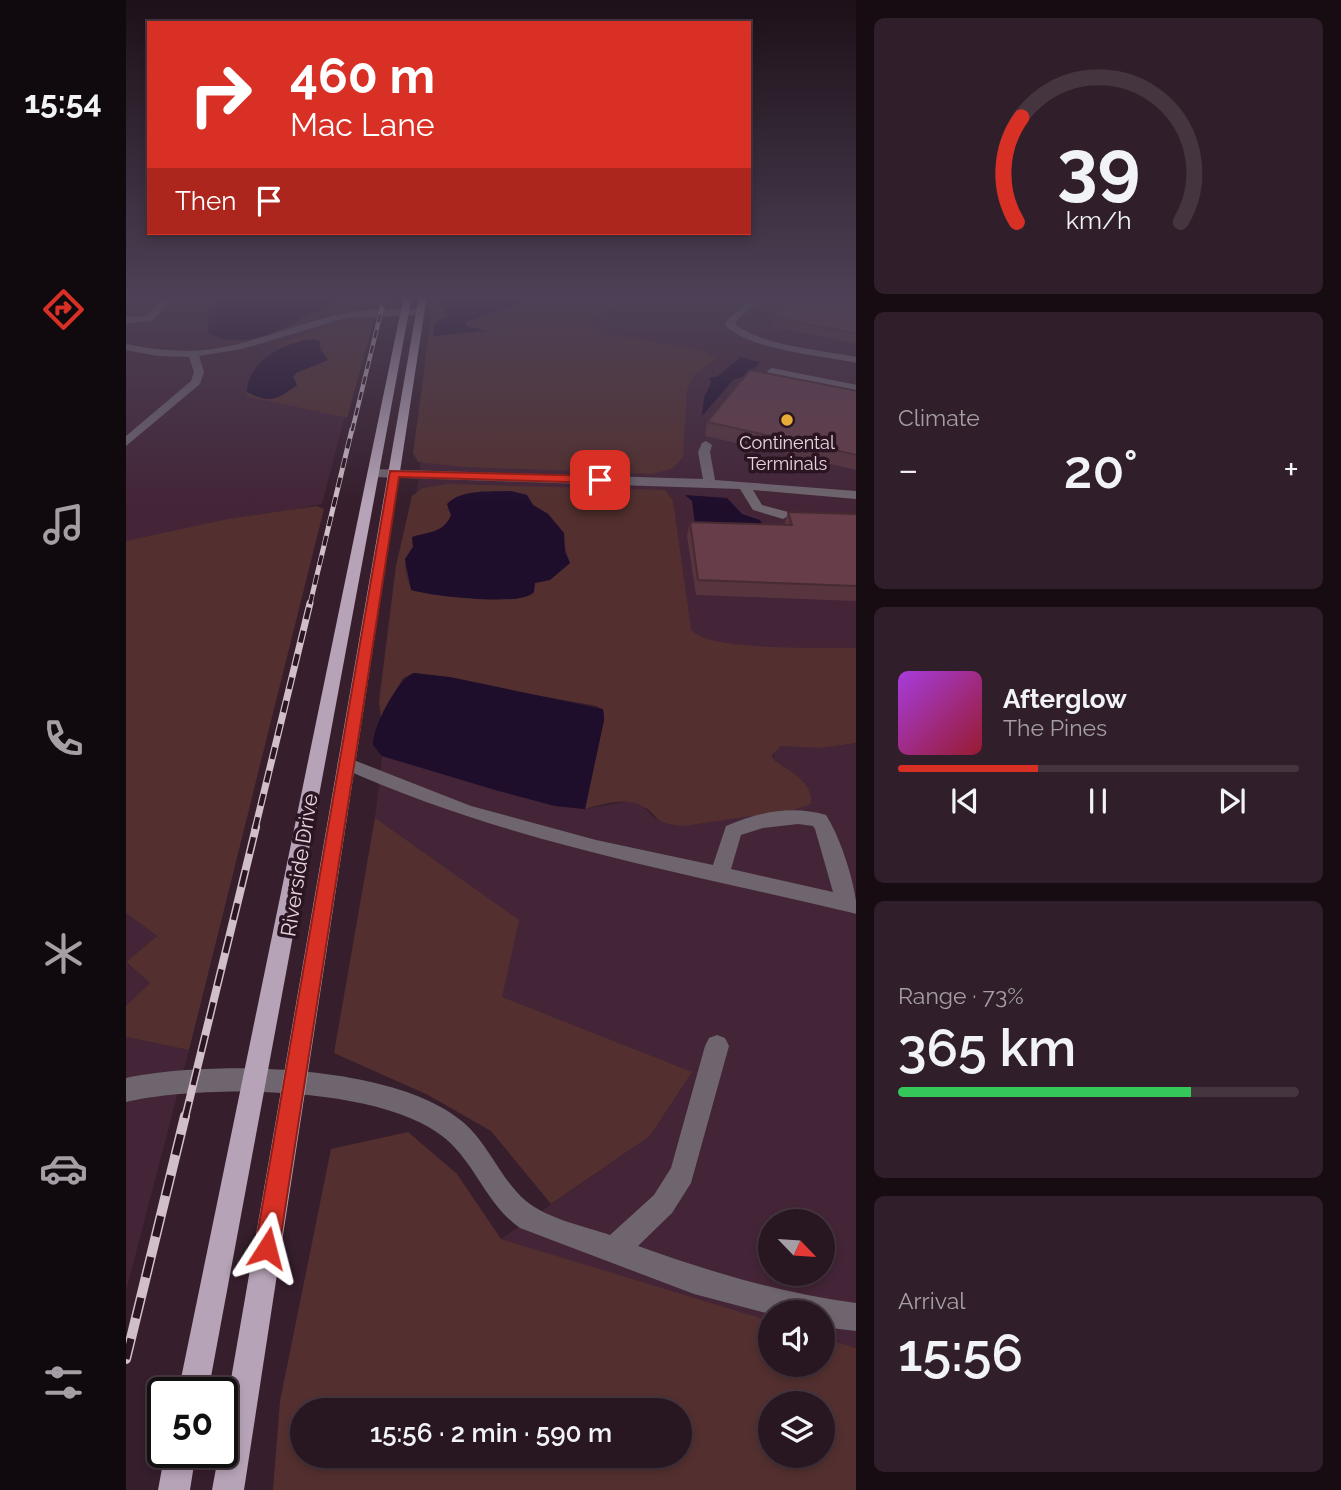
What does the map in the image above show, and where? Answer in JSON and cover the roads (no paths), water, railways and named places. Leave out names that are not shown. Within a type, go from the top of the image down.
[{"type":"main road","name":"Riverside Drive","points":[[196,1377],[394,365]]},
{"type":"main road","name":"Riverside Drive","points":[[229,1490],[412,365]]},
{"type":"main road","points":[[174,1490],[178,1468]]},
{"type":"street","points":[[128,438],[196,382],[199,372],[197,365]]},
{"type":"street","points":[[772,371],[856,388]]},
{"type":"street","points":[[706,445],[704,452],[710,484]]},
{"type":"street","points":[[373,473],[745,485],[856,495]]},
{"type":"street","points":[[745,485],[751,504],[764,512],[783,515]]},
{"type":"street","points":[[346,762],[379,779],[428,797],[546,834],[851,905]]},
{"type":"street","points":[[720,873],[733,831],[748,823],[808,816],[819,820],[824,828],[851,905]]},
{"type":"street","points":[[613,1251],[663,1204],[682,1174],[717,1046]]},
{"type":"street","points":[[126,1090],[172,1082],[254,1082],[383,1097],[421,1111],[455,1131],[507,1204],[516,1211],[613,1251],[694,1280],[770,1300]]},
{"type":"street","points":[[835,1315],[856,1318]]},
{"type":"railway","points":[[352,431],[368,365]]},
{"type":"railway","points":[[310,604],[352,429]]},
{"type":"railway","points":[[255,829],[310,603]]},
{"type":"railway","points":[[185,1118],[256,827]]},
{"type":"railway","points":[[126,1359],[185,1116]]},
{"type":"place","name":"Continental Terminals","points":[[787,420]]}]
